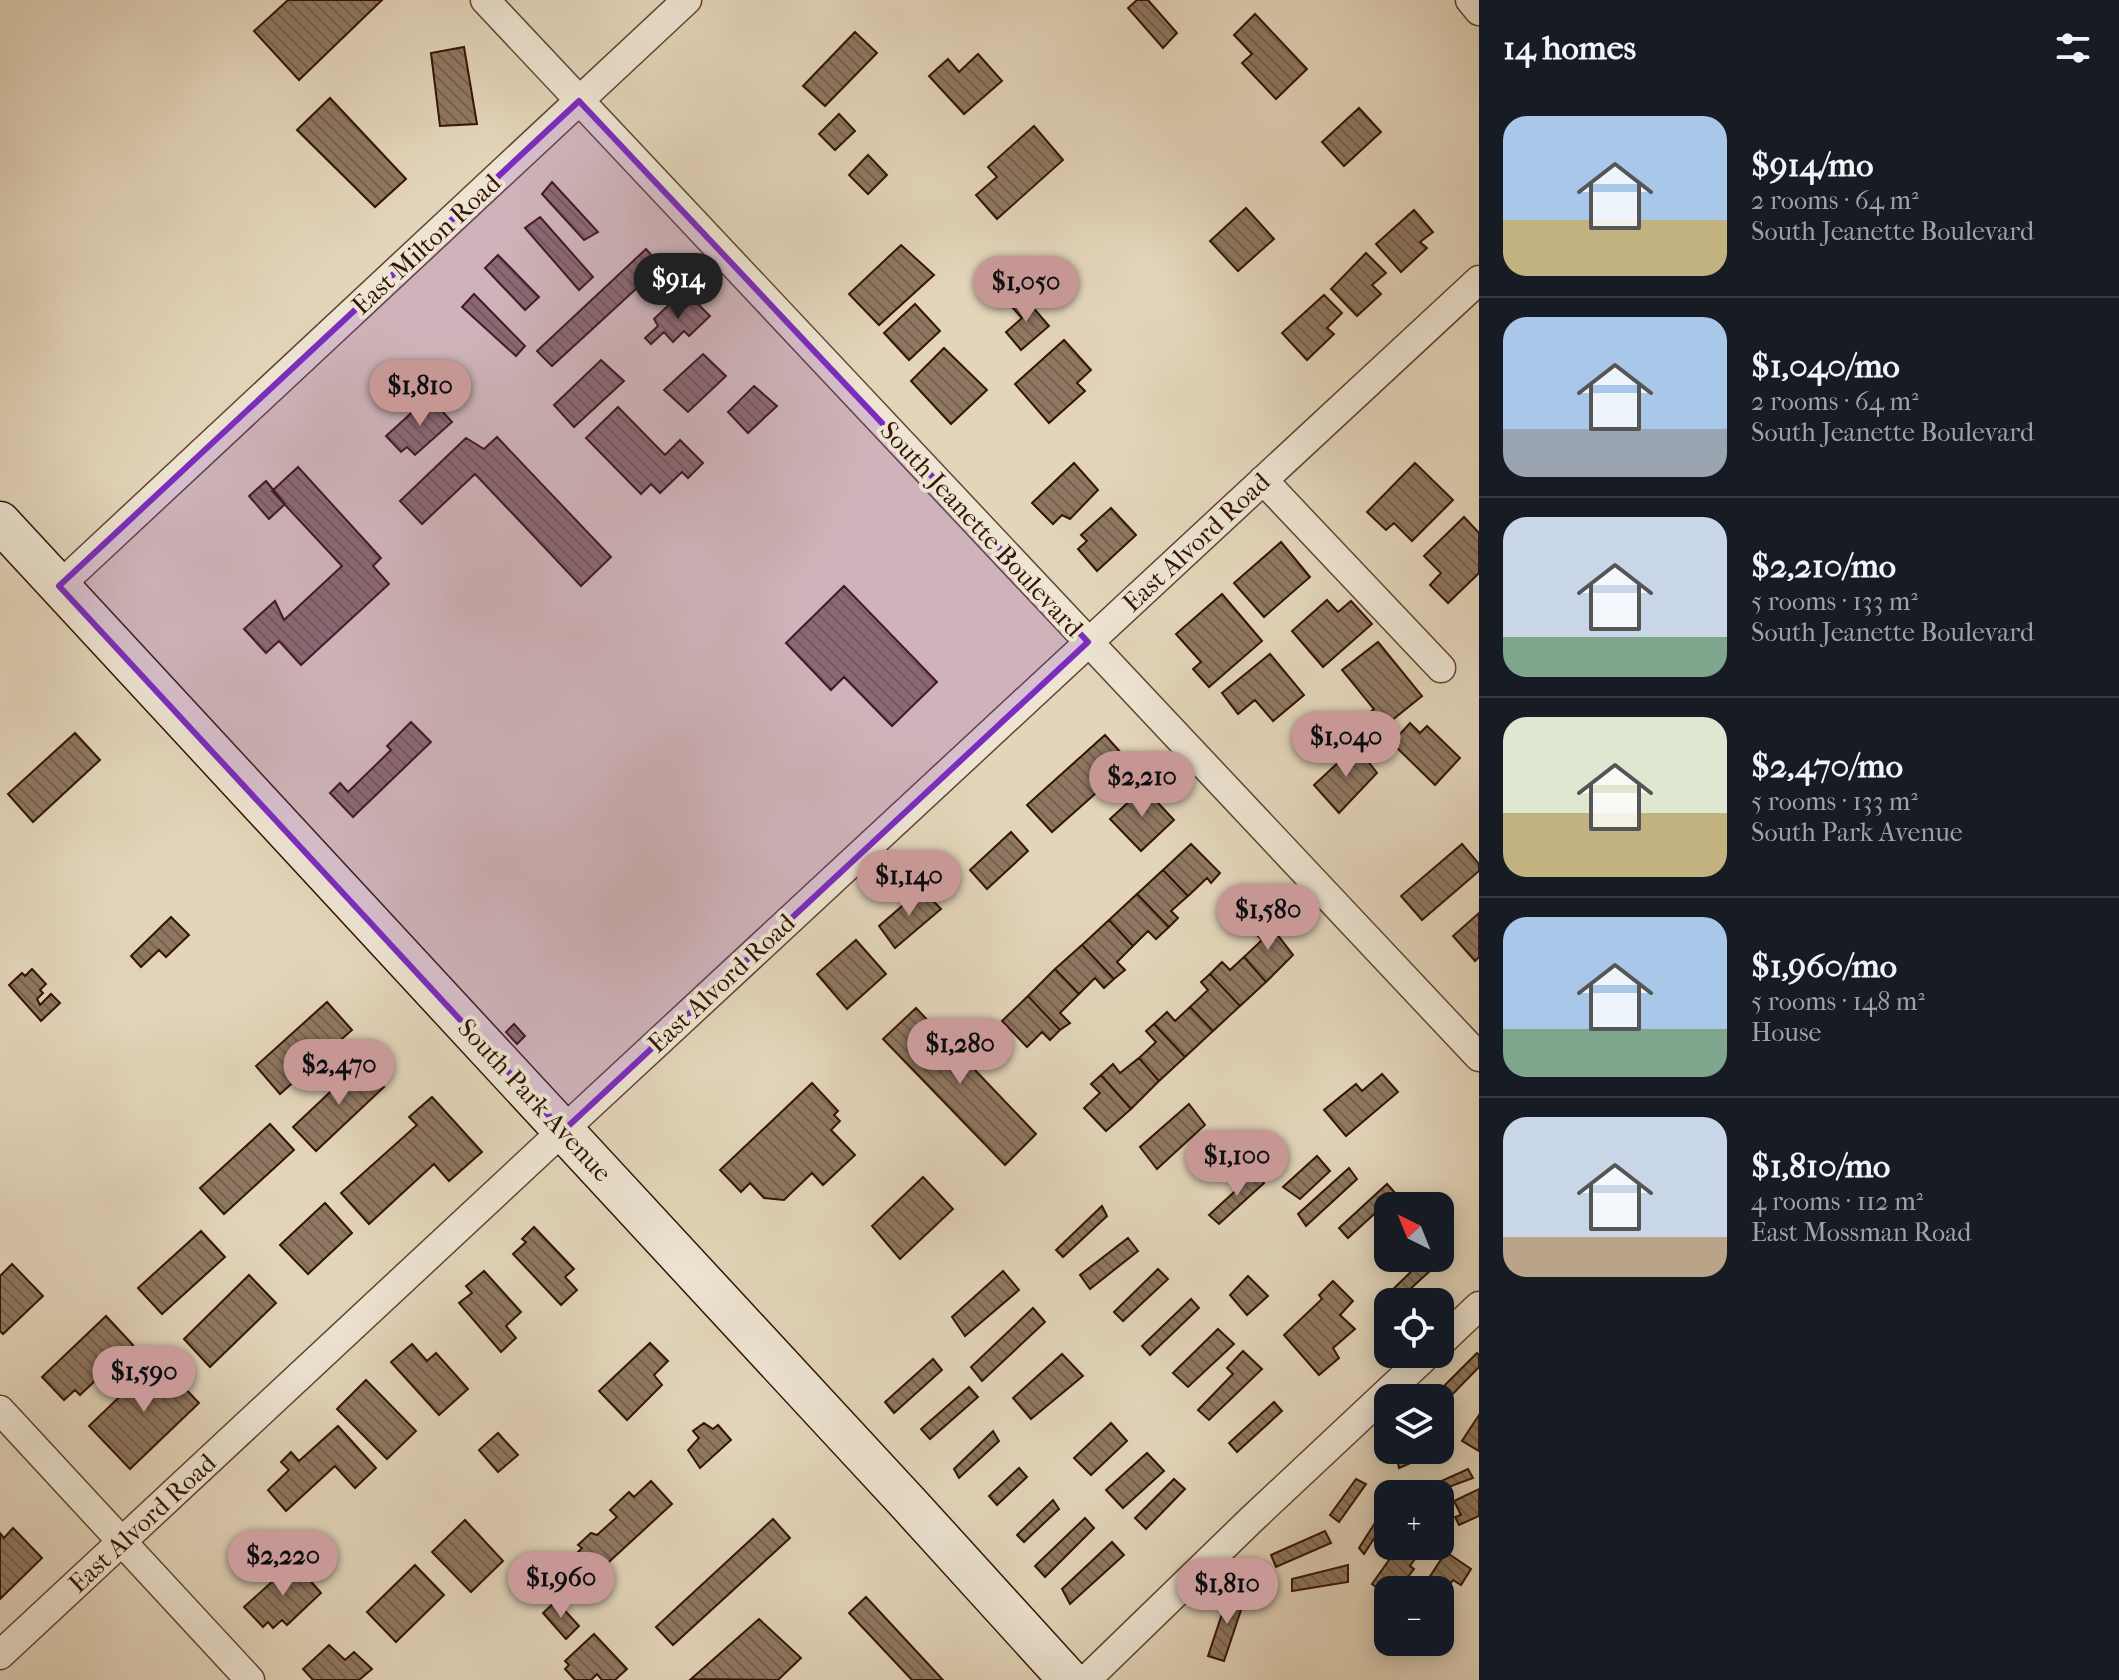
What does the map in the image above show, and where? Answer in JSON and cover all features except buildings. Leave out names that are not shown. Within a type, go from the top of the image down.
[{"type":"main road","name":"South Park Avenue","points":[[0,522],[1069,1680]]},
{"type":"street","name":"South Jeanette Boulevard","points":[[485,0],[1479,1057]]},
{"type":"street","name":"East Milton Road","points":[[59,586],[687,0]]},
{"type":"street","points":[[1470,0],[1479,11]]},
{"type":"street","name":"East Alvord Road","points":[[0,1655],[1479,280]]},
{"type":"street","points":[[1263,480],[1441,668]]},
{"type":"street","points":[[1454,1330],[1479,1306]]},
{"type":"street","points":[[1086,1680],[1413,1368]]},
{"type":"street","points":[[0,1410],[250,1680]]},
{"type":"highlighted area","points":[[579,101],[1088,642],[563,1131],[59,586]]}]
